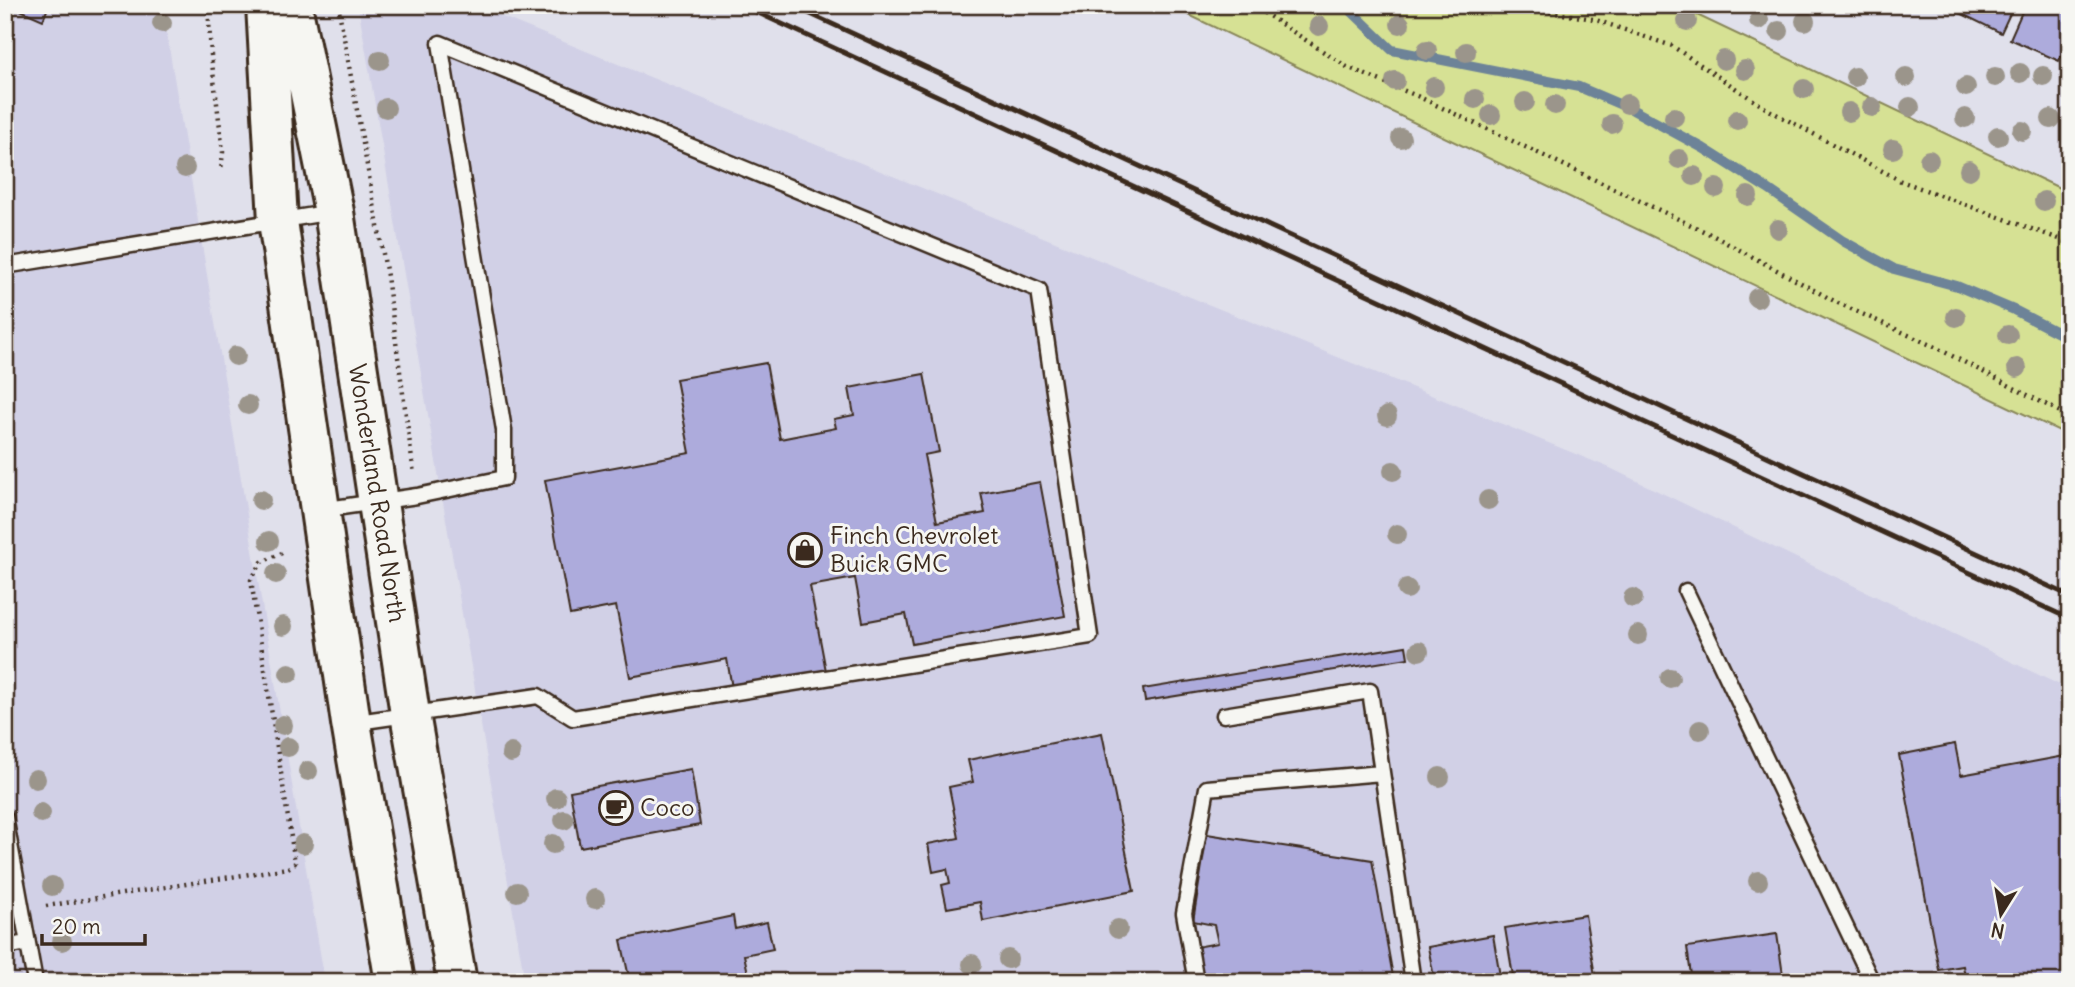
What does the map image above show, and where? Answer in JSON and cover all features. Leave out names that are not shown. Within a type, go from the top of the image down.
[{"type":"main road","points":[[266,5],[278,221],[351,723],[395,982]]},
{"type":"main road","name":"Wonderland Road North","points":[[292,5],[334,212],[410,714],[457,982]]},
{"type":"lane","points":[[319,510],[417,496],[504,478],[504,430],[440,43],[1039,290],[1090,635],[573,718],[538,696],[351,723]]},
{"type":"lane","points":[[5,266],[334,212]]},
{"type":"lane","points":[[1686,591],[1872,982]]},
{"type":"lane","points":[[1224,715],[1370,691],[1413,982]]},
{"type":"lane","points":[[1196,982],[1184,913],[1207,788],[1382,773]]},
{"type":"lane","points":[[5,817],[34,982]]},
{"type":"lane","points":[[5,947],[27,943]]},
{"type":"path","points":[[208,5],[223,152],[221,170]]},
{"type":"path","points":[[338,5],[387,276],[417,496]]},
{"type":"path","points":[[1252,5],[1347,68],[1417,96],[1710,234],[1838,303],[1935,347],[2070,417]]},
{"type":"path","points":[[1508,5],[1593,19],[1672,46],[1767,109],[1901,181],[2070,243]]},
{"type":"path","points":[[21,910],[288,868],[295,863],[251,580],[262,562],[282,554]]},
{"type":"shaded area","points":[[5,5],[162,5],[325,982],[5,982]]},
{"type":"shaded area","points":[[358,5],[473,5],[1610,468],[2070,690],[2070,982],[525,982]]},
{"type":"green space","points":[[1168,5],[1676,5],[2070,193],[2070,436]]},
{"type":"building","points":[[9,5],[49,5],[43,20]]},
{"type":"building","points":[[1959,5],[2014,5],[2001,33],[1956,11]]},
{"type":"building","points":[[2025,5],[2070,5],[2070,38],[2059,61],[2010,39]]},
{"type":"building","name":"Finch Chevrolet Buick GMC","points":[[766,363],[780,439],[836,428],[834,419],[854,415],[849,388],[924,374],[939,452],[924,455],[937,522],[985,513],[981,493],[1040,482],[1065,616],[912,644],[906,614],[863,622],[855,578],[810,586],[826,671],[732,688],[727,659],[630,677],[616,606],[570,615],[545,480],[690,453],[676,379]]},
{"type":"building","points":[[1406,646],[1408,658],[1145,701],[1143,689]]},
{"type":"building","points":[[1102,733],[1134,891],[983,921],[980,902],[947,908],[942,885],[950,883],[947,869],[933,872],[928,844],[959,838],[949,787],[973,782],[968,760]]},
{"type":"building","points":[[1955,744],[1961,775],[2065,756],[2070,779],[2070,982],[1966,982],[1963,966],[1939,970],[1899,755]]},
{"type":"building","points":[[691,769],[700,825],[580,847],[570,791]]},
{"type":"building","points":[[1207,834],[1372,860],[1394,982],[1202,982],[1196,947],[1218,943],[1214,925],[1193,921]]},
{"type":"building","points":[[1585,915],[1596,982],[1514,982],[1505,928]]},
{"type":"building","points":[[733,916],[735,929],[767,922],[773,949],[744,955],[750,982],[630,982],[621,940]]},
{"type":"building","points":[[1777,934],[1784,982],[1692,982],[1687,947]]},
{"type":"building","points":[[1493,935],[1501,982],[1435,982],[1428,947]]},
{"type":"waterway","points":[[1345,5],[1392,50],[1579,87],[1633,110],[1703,148],[1843,241],[1894,269],[1957,286],[2014,310],[2070,339]]},
{"type":"railway","points":[[741,5],[2070,619]]},
{"type":"railway","points":[[791,5],[2070,596]]},
{"type":"place","name":"Finch Chevrolet Buick GMC","points":[[805,550]]},
{"type":"place","name":"Coco","points":[[616,808]]}]
